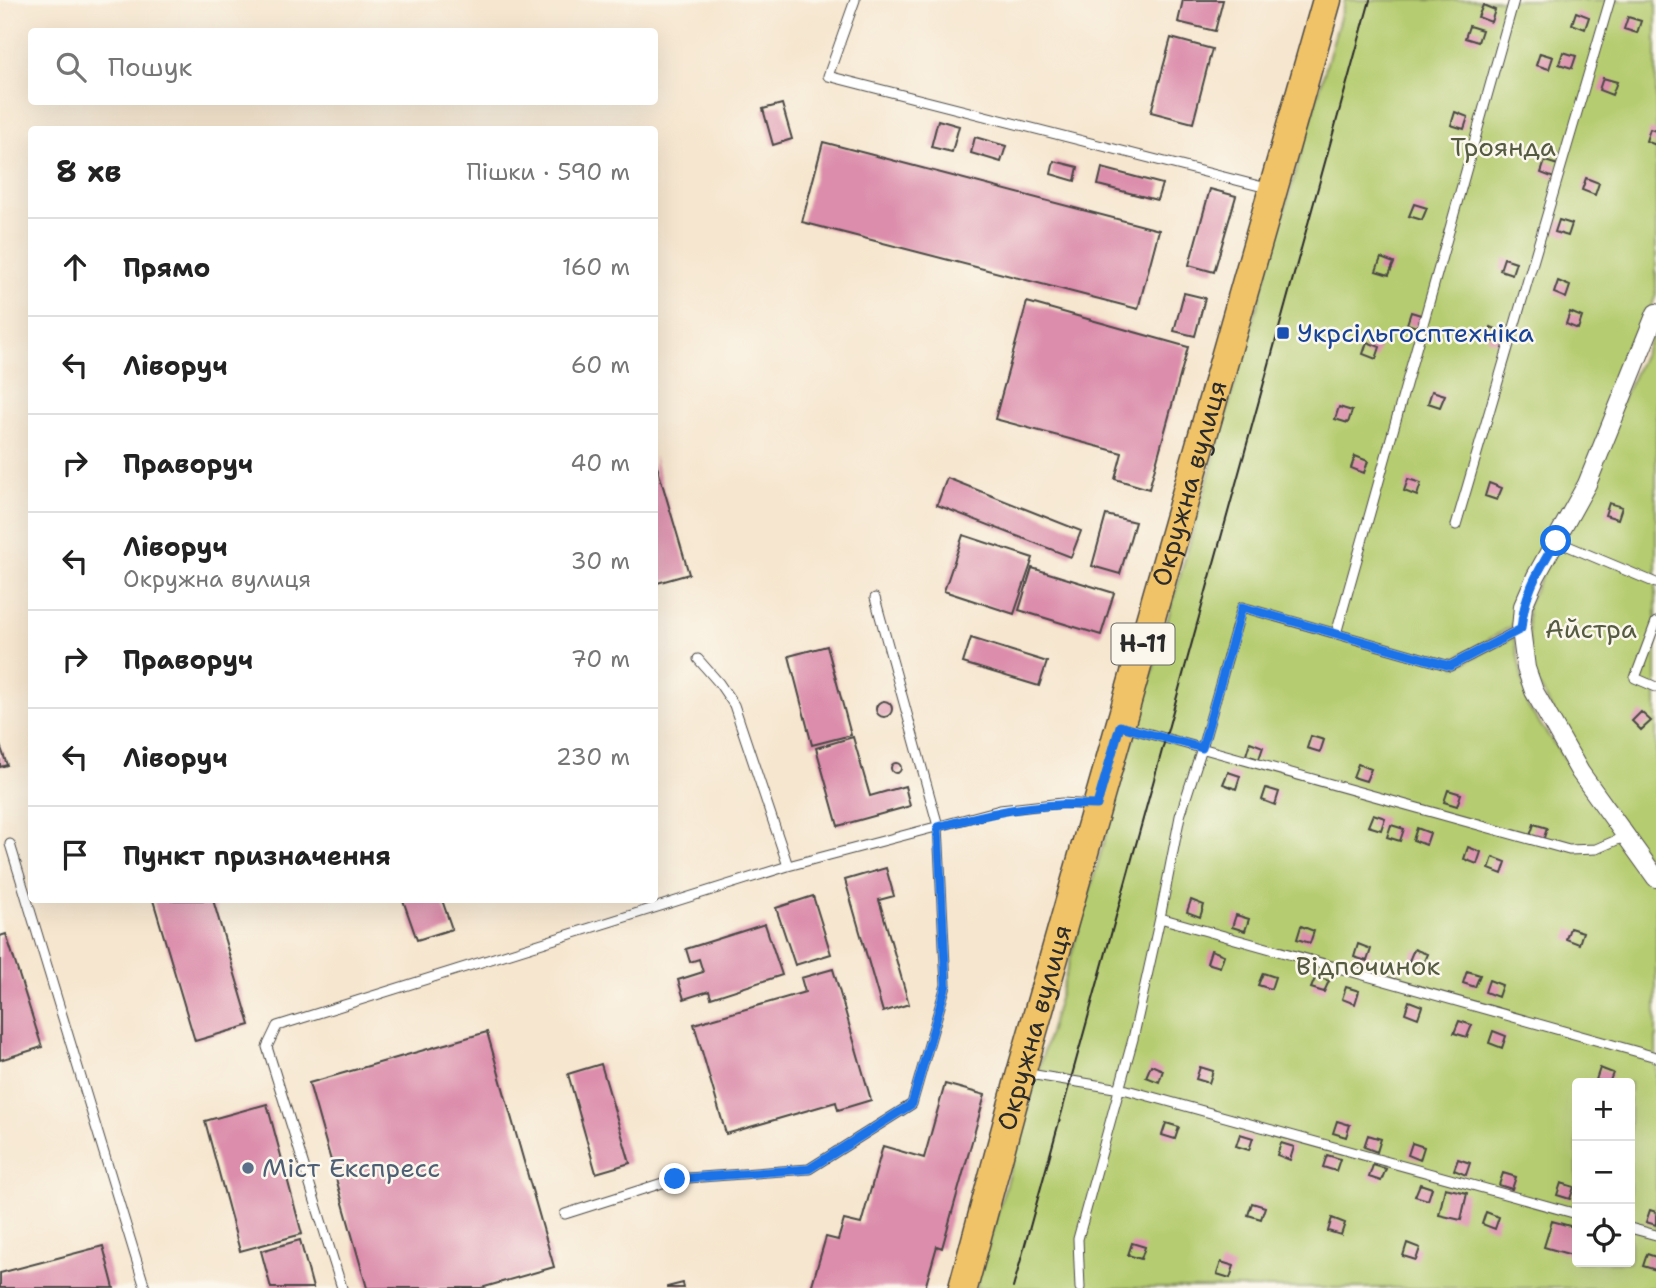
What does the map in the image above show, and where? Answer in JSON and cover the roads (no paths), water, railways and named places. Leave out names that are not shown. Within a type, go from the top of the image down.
[{"type":"main road","name":"Окружна вулиця","points":[[963,1288],[1021,1073],[1327,0]]},
{"type":"street","points":[[1656,313],[1587,484],[1536,576],[1523,606],[1521,629],[1526,668],[1534,691],[1580,772],[1656,878]]},
{"type":"lane","points":[[855,0],[828,76],[1273,189]]},
{"type":"lane","points":[[1336,634],[1514,0]]},
{"type":"lane","points":[[1456,525],[1610,0]]},
{"type":"lane","points":[[1556,541],[1656,583]]},
{"type":"lane","points":[[565,1214],[675,1179],[809,1169],[912,1104],[946,985],[938,827],[875,598]]},
{"type":"lane","points":[[1080,1288],[1078,1239],[1117,1088],[1133,1040],[1180,816],[1242,607],[1450,666],[1521,629]]},
{"type":"lane","points":[[1656,622],[1635,678],[1656,687]]},
{"type":"lane","points":[[698,659],[734,705],[788,866]]},
{"type":"lane","points":[[1120,726],[1569,849],[1596,849],[1626,836]]},
{"type":"lane","points":[[342,1288],[267,1047],[277,1026],[788,866],[1000,810],[1062,803],[1097,805]]},
{"type":"lane","points":[[10,844],[145,1288]]},
{"type":"lane","points":[[1160,918],[1656,1057]]},
{"type":"lane","points":[[1021,1073],[1117,1088],[1572,1213]]},
{"type":"lane","points":[[1635,1229],[1656,1235]]},
{"type":"tram line","points":[[1013,1288],[1370,0]]},
{"type":"place","name":"Укрсільгосптехніка","points":[[1283,333]]},
{"type":"place","name":"Міст Експресс","points":[[248,1168]]},
{"type":"park label","name":"Троянда","points":[[1503,147]]},
{"type":"park label","name":"Айстра","points":[[1591,629]]},
{"type":"park label","name":"Відпочинок","points":[[1368,966]]}]
